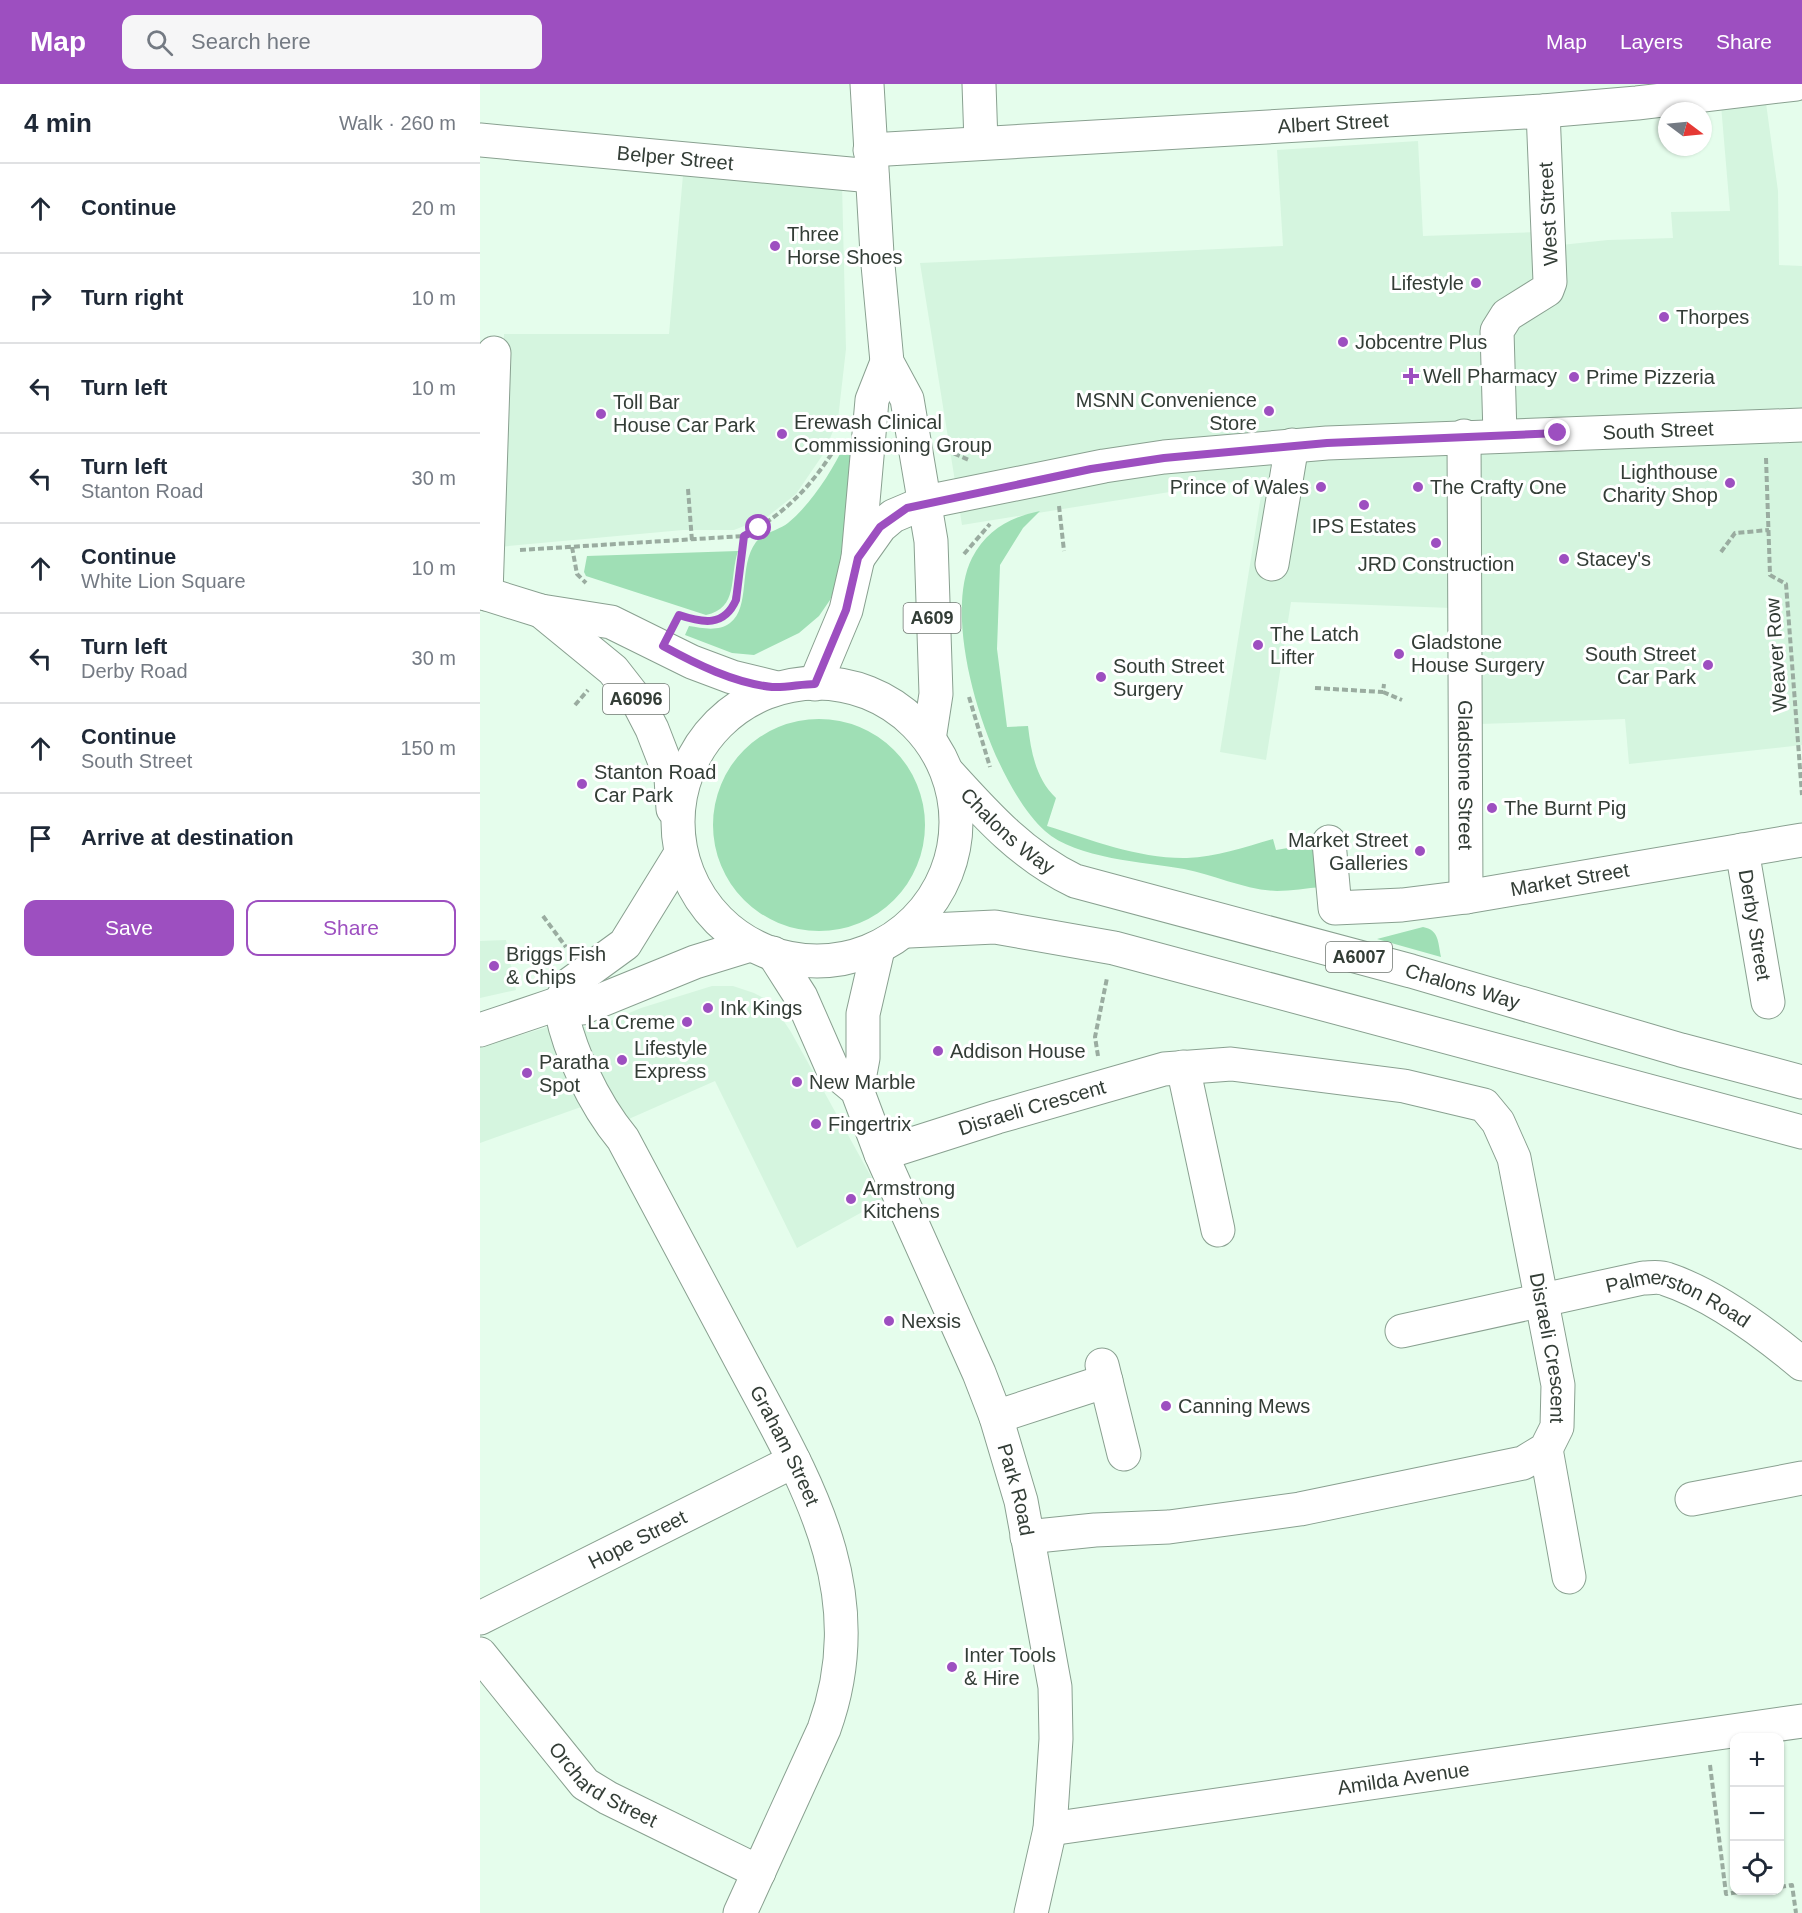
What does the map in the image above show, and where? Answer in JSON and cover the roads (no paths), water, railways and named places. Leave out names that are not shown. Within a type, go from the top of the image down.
[{"type":"street","name":"A609","points":[[867,84],[887,362],[907,399],[931,541],[936,694],[930,733]]},
{"type":"street","points":[[979,84],[981,143]]},
{"type":"street","name":"Albert Street","points":[[871,163],[981,143],[1543,111],[1659,101],[1796,84]]},
{"type":"street","name":"West Street","points":[[1500,435],[1497,331],[1507,315],[1547,290],[1550,282],[1543,111]]},
{"type":"street","name":"Belper Street","points":[[480,140],[871,163]]},
{"type":"street","points":[[483,593],[494,353]]},
{"type":"street","name":"A609","points":[[815,684],[846,610],[858,558],[872,400],[887,362]]},
{"type":"street","name":"South Street","points":[[858,558],[880,527],[893,516],[926,502],[1054,476],[1164,458],[1292,445],[1464,436],[1802,425]]},
{"type":"street","name":"Gladstone Street","points":[[1461,905],[1464,436]]},
{"type":"street","points":[[1272,564],[1292,445]]},
{"type":"street","name":"A6096","points":[[483,593],[541,611],[611,622],[692,662],[732,677],[773,687]]},
{"type":"street","name":"A6096","points":[[541,611],[588,653],[613,670],[626,685],[652,729],[671,778],[674,823]]},
{"type":"street","points":[[480,1030],[560,1003],[582,1008],[695,962],[760,949],[828,961],[878,949],[909,931],[929,904],[946,873],[958,818],[949,774],[930,733],[915,719],[871,697],[815,684],[773,687],[738,710],[701,748],[681,792],[674,823],[678,858],[698,896],[718,921],[760,949],[801,998],[833,1070],[857,1090],[863,1058],[863,1014],[878,949]]},
{"type":"street","name":"Chalons Way","points":[[949,774],[1000,830],[1048,868],[1075,881],[1411,970],[1681,1050],[1802,1082]]},
{"type":"street","name":"Market Street","points":[[1329,842],[1335,908],[1461,905],[1802,840]]},
{"type":"street","name":"Derby Street","points":[[1742,850],[1768,1002]]},
{"type":"street","points":[[560,1003],[570,984],[625,944],[678,858]]},
{"type":"street","points":[[909,931],[995,927],[1114,948],[1802,1132]]},
{"type":"street","name":"Graham Street","points":[[560,1003],[564,1030],[605,1117],[623,1139],[794,1461],[823,1528],[831,1555],[842,1615],[841,1671],[835,1699],[824,1729],[740,1913]]},
{"type":"street","name":"Disraeli Crescent","points":[[881,1154],[1164,1069],[1231,1064],[1404,1086],[1484,1105],[1498,1122],[1514,1158],[1558,1385],[1557,1426],[1546,1449],[1523,1463],[1300,1509],[1169,1527],[1095,1530],[1027,1537]]},
{"type":"street","points":[[1183,1067],[1218,1230]]},
{"type":"street","name":"Park Road","points":[[857,1090],[881,1154],[996,1416],[1021,1501],[1044,1611],[1055,1687],[1056,1739],[1050,1829],[1031,1913]]},
{"type":"street","name":"Palmerston Road","points":[[1402,1331],[1643,1278],[1664,1278],[1710,1300],[1778,1344],[1802,1364]]},
{"type":"street","points":[[996,1416],[1104,1373],[1124,1454]]},
{"type":"street","points":[[1546,1449],[1569,1577]]},
{"type":"street","name":"Hope Street","points":[[480,1618],[794,1461]]},
{"type":"street","points":[[1692,1499],[1802,1478]]},
{"type":"street","name":"Orchard Street","points":[[480,1654],[585,1784],[608,1798],[759,1872]]},
{"type":"street","name":"Amilda Avenue","points":[[1050,1829],[1706,1734],[1756,1732],[1802,1721]]},
{"type":"place","name":"Three Horse Shoes","points":[[775,246]]},
{"type":"place","name":"Lifestyle","points":[[1476,283]]},
{"type":"place","name":"Thorpes","points":[[1664,317]]},
{"type":"place","name":"Jobcentre Plus","points":[[1343,342]]},
{"type":"place","name":"Well Pharmacy","points":[[1411,376]]},
{"type":"place","name":"Prime Pizzeria","points":[[1574,377]]},
{"type":"place","name":"MSNN Convenience Store","points":[[1269,411]]},
{"type":"place","name":"Toll Bar House Car Park","points":[[601,414]]},
{"type":"place","name":"Erewash Clinical Commissioning Group","points":[[782,434]]},
{"type":"place","name":"Lighthouse Charity Shop","points":[[1730,483]]},
{"type":"place","name":"Prince of Wales","points":[[1321,487]]},
{"type":"place","name":"The Crafty One","points":[[1418,487]]},
{"type":"place","name":"IPS Estates","points":[[1364,505]]},
{"type":"place","name":"JRD Construction","points":[[1436,543]]},
{"type":"place","name":"Stacey's","points":[[1564,559]]},
{"type":"place","name":"The Latch Lifter","points":[[1258,645]]},
{"type":"place","name":"Gladstone House Surgery","points":[[1399,654]]},
{"type":"place","name":"South Street Car Park","points":[[1708,665]]},
{"type":"place","name":"South Street Surgery","points":[[1101,677]]},
{"type":"place","name":"Stanton Road Car Park","points":[[582,784]]},
{"type":"place","name":"The Burnt Pig","points":[[1492,808]]},
{"type":"place","name":"Market Street Galleries","points":[[1420,851]]},
{"type":"place","name":"Briggs Fish & Chips","points":[[494,966]]},
{"type":"place","name":"Ink Kings","points":[[708,1008]]},
{"type":"place","name":"La Creme","points":[[687,1022]]},
{"type":"place","name":"Addison House","points":[[938,1051]]},
{"type":"place","name":"Lifestyle Express","points":[[622,1060]]},
{"type":"place","name":"Paratha Spot","points":[[527,1073]]},
{"type":"place","name":"New Marble","points":[[797,1082]]},
{"type":"place","name":"Fingertrix","points":[[816,1124]]},
{"type":"place","name":"Armstrong Kitchens","points":[[851,1199]]},
{"type":"place","name":"Nexsis","points":[[889,1321]]},
{"type":"place","name":"Canning Mews","points":[[1166,1406]]},
{"type":"place","name":"Inter Tools & Hire","points":[[952,1667]]}]
